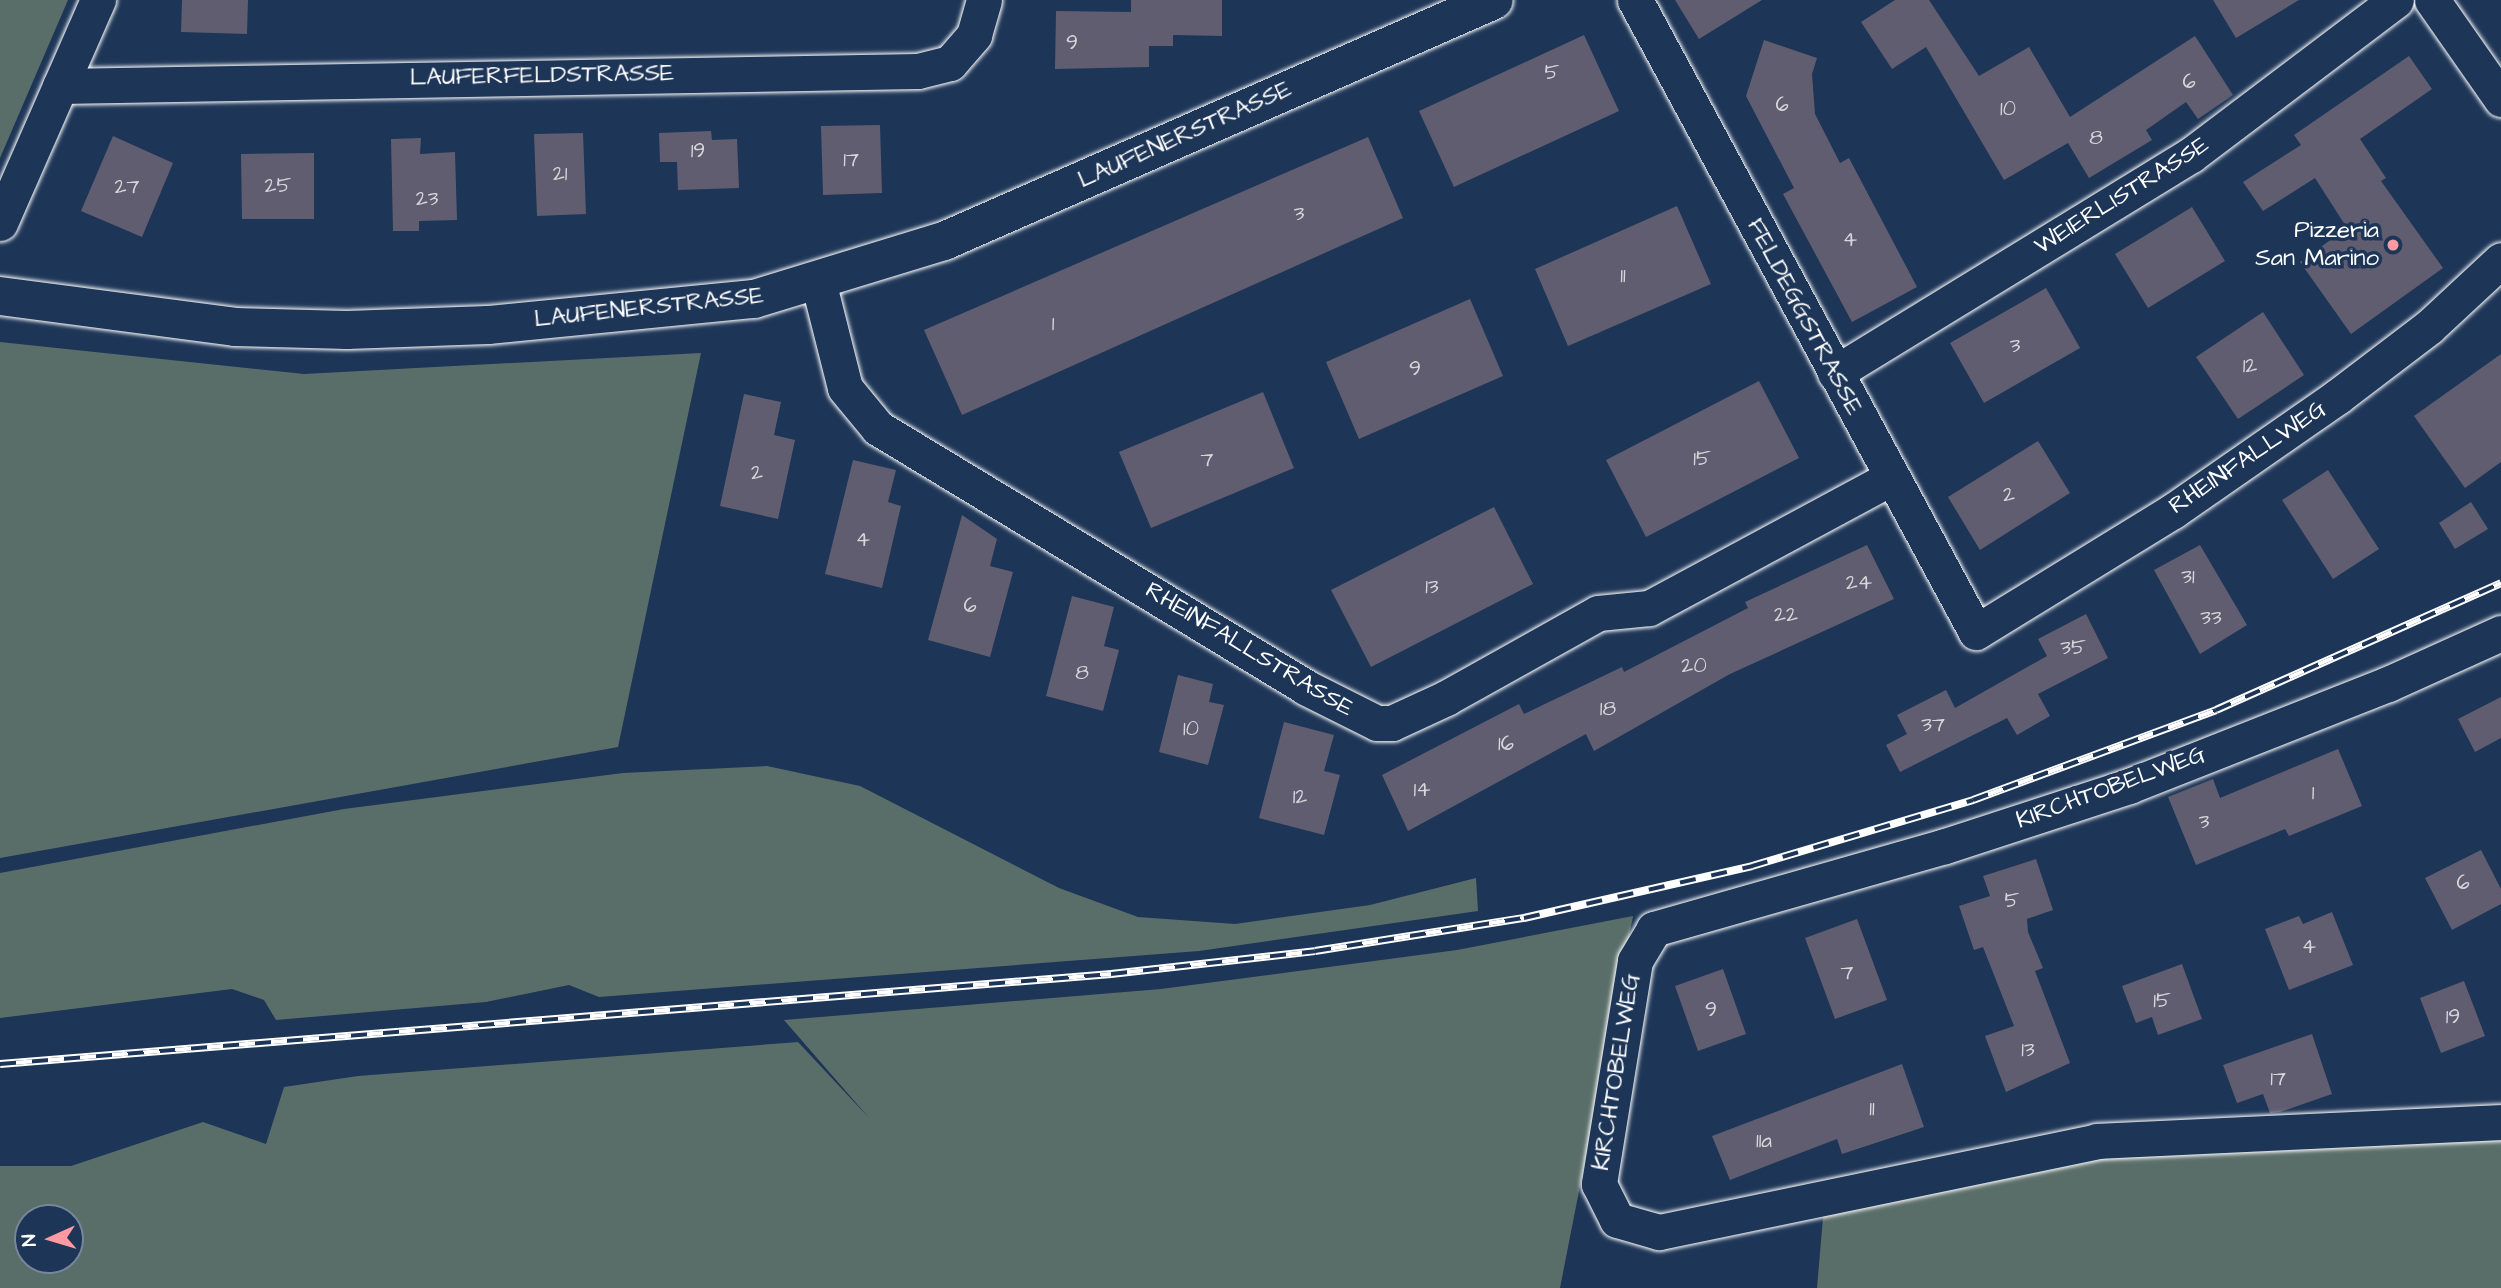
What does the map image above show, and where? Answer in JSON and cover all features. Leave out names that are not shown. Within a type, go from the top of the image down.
[{"type":"street","points":[[0,223],[98,0]]},
{"type":"street","name":"LAUFERFELDSTRASSE","points":[[60,86],[918,71],[950,63],[974,35],[984,0]]},
{"type":"street","name":"LAUFENERSTRASSE","points":[[0,296],[235,327],[347,330],[488,325],[754,299],[944,241],[1494,0]]},
{"type":"street","name":"FELDEGGSTRASSE","points":[[1635,0],[1890,478],[1976,632]]},
{"type":"street","name":"WEIERLISTRASSE","points":[[1835,373],[2191,155],[2396,0]]},
{"type":"street","points":[[2432,0],[2501,99]]},
{"type":"street","name":"RHEINFALLWEG","points":[[1976,632],[2173,510],[2337,397],[2429,327],[2501,260]]},
{"type":"street","name":"RHEINFALLSTRASSE","points":[[818,281],[845,388],[878,428],[1304,687],[1377,723],[1392,723],[1435,704],[1598,613],[1649,608],[1890,478]]},
{"type":"street","name":"KIRCHTOBELWEG","points":[[2501,633],[2388,684],[2129,786],[1945,846],[1654,929],[1635,961],[1599,1184],[1617,1220],[1660,1232],[2097,1141],[2501,1122]]},
{"type":"green space","points":[[0,0],[68,0],[0,158]]},
{"type":"green space","points":[[0,342],[304,374],[701,353],[618,747],[0,858]]},
{"type":"green space","points":[[767,766],[860,786],[1059,888],[1138,917],[1235,924],[1370,905],[1476,878],[1478,911],[1199,951],[599,997],[569,985],[486,1002],[276,1020],[264,1000],[232,989],[0,1018],[0,873],[344,809],[623,773]]},
{"type":"green space","points":[[1633,916],[1560,1288],[0,1288],[0,1166],[71,1166],[203,1122],[266,1144],[284,1087],[358,1076],[798,1042],[870,1119],[784,1020],[1161,989],[1457,950]]},
{"type":"green space","points":[[2501,1134],[2501,1288],[1817,1288],[1824,1206],[2096,1150]]},
{"type":"building","points":[[182,0],[248,0],[247,34],[181,32]]},
{"type":"building","points":[[1131,0],[1222,0],[1222,36],[1173,35],[1173,46],[1149,46],[1149,67],[1055,69],[1056,11],[1131,12]]},
{"type":"building","points":[[1675,0],[1762,0],[1699,39]]},
{"type":"building","points":[[1895,0],[1929,0],[1979,76],[2029,47],[2070,117],[2195,36],[2233,95],[2198,119],[2186,102],[2146,130],[2152,140],[2089,178],[2068,143],[2004,180],[1926,47],[1892,69],[1861,22]]},
{"type":"building","points":[[2213,0],[2299,0],[2236,38]]},
{"type":"building","points":[[1584,35],[1619,111],[1454,187],[1419,111]]},
{"type":"building","points":[[1764,40],[1817,58],[1812,74],[1815,114],[1840,163],[1849,158],[1917,287],[1852,322],[1783,194],[1794,188],[1746,96]]},
{"type":"building","points":[[2409,56],[2432,89],[2360,139],[2386,178],[2381,181],[2443,268],[2351,334],[2300,262],[2347,228],[2315,178],[2263,211],[2243,182],[2301,145],[2294,135]]},
{"type":"building","points":[[880,125],[882,193],[823,195],[821,126]]},
{"type":"building","points":[[711,131],[712,140],[737,139],[739,188],[678,190],[677,162],[660,162],[659,133]]},
{"type":"building","points":[[583,133],[586,214],[537,216],[534,134]]},
{"type":"building","points":[[113,136],[173,163],[142,237],[81,211]]},
{"type":"building","points":[[1368,137],[1403,218],[962,415],[924,330]]},
{"type":"building","points":[[421,138],[420,154],[455,152],[457,220],[419,221],[419,231],[393,231],[391,139]]},
{"type":"building","points":[[314,153],[314,219],[242,219],[241,154]]},
{"type":"building","points":[[1677,206],[1711,284],[1568,346],[1535,269]]},
{"type":"building","points":[[2192,207],[2225,261],[2148,308],[2115,254]]},
{"type":"building","points":[[2046,288],[2080,348],[1984,403],[1950,343]]},
{"type":"building","points":[[1470,299],[1503,376],[1359,439],[1326,362]]},
{"type":"building","points":[[2263,312],[2304,375],[2238,419],[2196,357]]},
{"type":"building","points":[[2501,354],[2501,462],[2465,488],[2414,416]]},
{"type":"building","points":[[1759,381],[1799,458],[1646,537],[1606,460]]},
{"type":"building","points":[[1263,392],[1294,468],[1151,528],[1119,452]]},
{"type":"building","points":[[744,394],[781,402],[774,435],[795,440],[778,519],[720,506]]},
{"type":"building","points":[[2038,441],[2070,493],[1980,550],[1948,497]]},
{"type":"building","points":[[853,460],[896,470],[888,502],[901,506],[882,588],[825,574]]},
{"type":"building","points":[[2328,470],[2379,549],[2333,579],[2282,500]]},
{"type":"building","points":[[2471,502],[2488,529],[2455,549],[2439,523]]},
{"type":"building","points":[[1494,507],[1533,584],[1371,667],[1331,590]]},
{"type":"building","points":[[962,515],[997,539],[990,566],[1013,572],[990,657],[928,640]]},
{"type":"building","points":[[1867,545],[1894,599],[1730,674],[1594,751],[1586,734],[1408,831],[1382,775],[1519,704],[1524,714],[1622,667],[1624,672],[1748,608],[1745,602]]},
{"type":"building","points":[[2200,545],[2247,625],[2200,654],[2154,570]]},
{"type":"building","points":[[1072,596],[1114,607],[1104,646],[1119,650],[1103,711],[1046,696]]},
{"type":"building","points":[[2086,614],[2108,658],[2038,694],[2050,716],[2017,735],[2007,718],[1900,772],[1886,745],[1907,734],[1897,715],[1946,690],[1955,708],[2047,656],[2038,639]]},
{"type":"building","points":[[1178,675],[1213,684],[1209,702],[1224,705],[1208,765],[1159,752]]},
{"type":"building","points":[[2501,697],[2501,738],[2475,752],[2458,719]]},
{"type":"building","points":[[1284,722],[1334,735],[1324,771],[1340,775],[1324,835],[1259,818]]},
{"type":"building","points":[[2338,749],[2362,806],[2289,836],[2285,829],[2196,865],[2168,797],[2213,779],[2220,798]]},
{"type":"building","points":[[2481,850],[2501,889],[2501,904],[2452,930],[2425,878]]},
{"type":"building","points":[[2036,859],[2053,910],[2027,919],[2028,932],[2043,968],[2035,971],[2070,1063],[2006,1092],[1985,1036],[2014,1026],[1983,947],[1974,950],[1959,906],[1990,896],[1983,876]]},
{"type":"building","points":[[2332,912],[2353,965],[2289,990],[2265,929],[2299,916],[2303,924]]},
{"type":"building","points":[[1857,919],[1887,1000],[1835,1019],[1805,938]]},
{"type":"building","points":[[2182,964],[2202,1019],[2158,1035],[2152,1017],[2136,1023],[2122,986]]},
{"type":"building","points":[[1723,969],[1746,1034],[1698,1051],[1675,986]]},
{"type":"building","points":[[2464,981],[2485,1036],[2441,1053],[2420,998]]},
{"type":"building","points":[[2312,1034],[2332,1094],[2270,1113],[2263,1094],[2237,1103],[2223,1065]]},
{"type":"building","points":[[1902,1064],[1924,1127],[1842,1154],[1837,1139],[1730,1180],[1712,1136]]},
{"type":"railway","points":[[0,1064],[1111,974],[1315,951],[1524,918],[1752,866],[1973,800],[2216,710],[2501,583]]},
{"type":"place","name":"Pizzeria San Marino","points":[[2393,245]]}]
